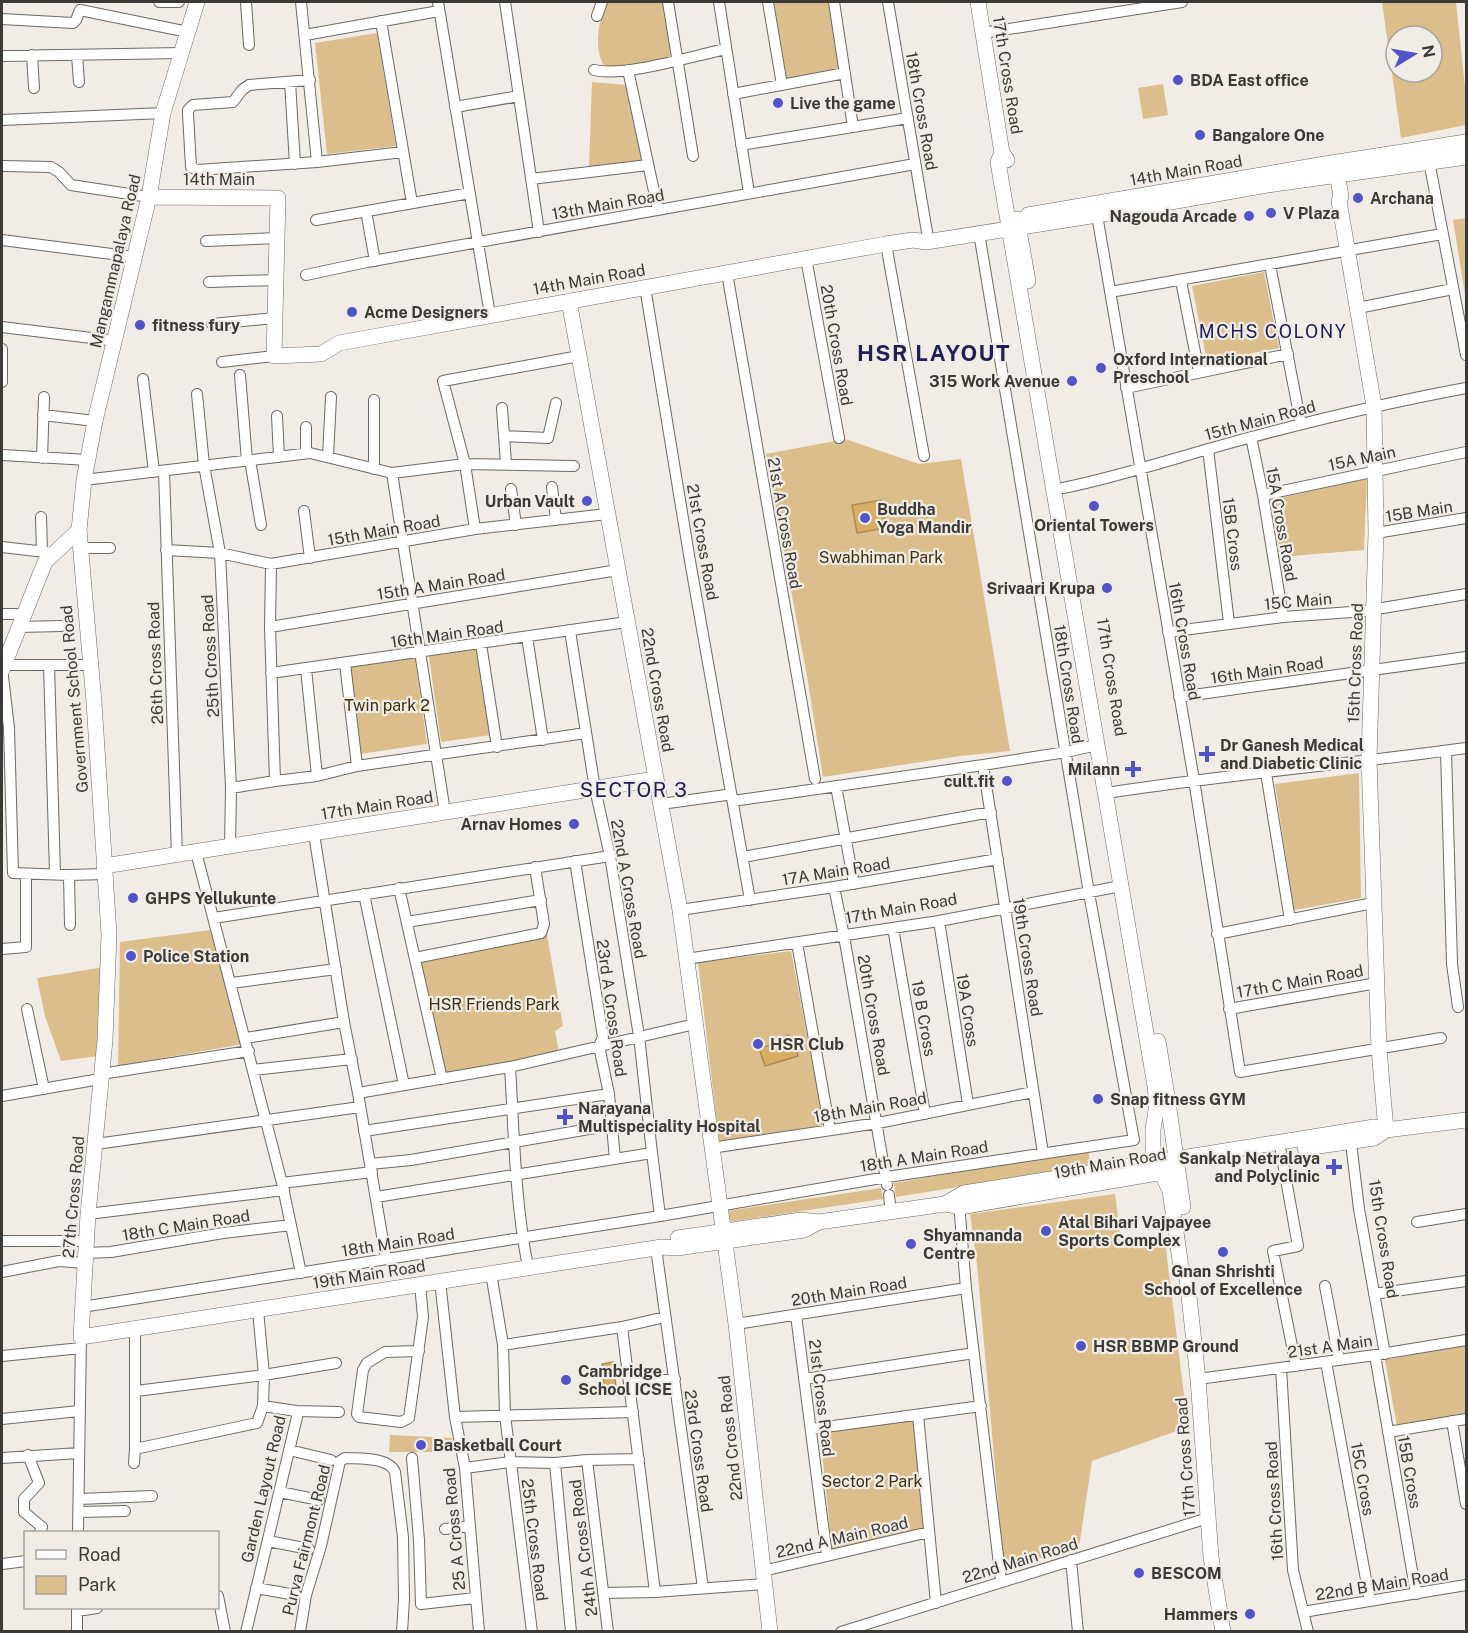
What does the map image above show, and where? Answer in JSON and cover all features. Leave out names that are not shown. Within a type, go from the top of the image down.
[{"type":"main road","name":"Mangammapalaya Road","points":[[79,530],[84,480],[95,421],[149,197],[163,113],[188,32],[201,2]]},
{"type":"main road","name":"17th Cross Road","points":[[978,2],[1002,153],[1008,161],[1013,222],[1087,748],[1121,886],[1157,1104],[1177,1164],[1191,1266],[1187,1278]]},
{"type":"main road","name":"14th Main Road","points":[[914,240],[926,229],[1097,215],[1467,142]]},
{"type":"main road","name":"14th Main Road","points":[[274,356],[321,354],[339,343],[886,244],[914,240],[926,242],[979,233],[1013,222],[1332,169],[1467,157]]},
{"type":"main road","name":"15th Cross Road","points":[[1332,169],[1334,198],[1339,201],[1374,406],[1375,609],[1369,759],[1379,1049],[1386,1130]]},
{"type":"main road","name":"14th Main","points":[[149,197],[278,198],[274,356]]},
{"type":"main road","name":"17th Cross Road","points":[[1013,222],[1063,488],[1113,792],[1162,1115],[1153,1135],[1154,1154],[1158,1168],[1170,1191],[1181,1267],[1187,1278],[1198,1379],[1215,1591],[1223,1632]]},
{"type":"main road","name":"22nd Cross Road","points":[[569,301],[680,910],[718,1205],[736,1324],[770,1632]]},
{"type":"main road","name":"Government School Road","points":[[79,530],[104,870]]},
{"type":"main road","points":[[3,663],[22,621],[48,552],[79,530]]},
{"type":"main road","name":"17th Main Road","points":[[104,870],[230,846],[656,779]]},
{"type":"main road","name":"27th Cross Road","points":[[81,1343],[88,1214],[105,1040],[109,934],[104,870]]},
{"type":"main road","name":"19th Main Road","points":[[81,1343],[135,1329],[659,1247],[678,1238],[724,1235],[801,1220],[819,1222],[891,1213],[1351,1136],[1374,1138],[1386,1130],[1467,1120]]},
{"type":"main road","name":"19th Main Road","points":[[1177,1164],[1194,1165],[1281,1152],[1351,1136]]},
{"type":"street","points":[[159,2],[179,2]]},
{"type":"street","points":[[246,2],[249,45]]},
{"type":"street","points":[[301,2],[317,162]]},
{"type":"street","points":[[505,2],[538,232]]},
{"type":"street","points":[[597,16],[602,2]]},
{"type":"street","points":[[668,2],[693,156]]},
{"type":"street","points":[[719,2],[749,193]]},
{"type":"street","points":[[768,2],[782,85]]},
{"type":"street","points":[[834,2],[853,127]]},
{"type":"street","name":"18th Cross Road","points":[[888,2],[926,229]]},
{"type":"street","points":[[984,33],[1182,2]]},
{"type":"street","points":[[2,19],[74,23],[80,6],[188,32]]},
{"type":"street","points":[[305,35],[381,21],[439,6],[490,315]]},
{"type":"street","points":[[381,21],[412,203]]},
{"type":"street","points":[[594,70],[606,73],[628,70],[726,49]]},
{"type":"street","points":[[2,56],[182,53]]},
{"type":"street","points":[[32,55],[34,88]]},
{"type":"street","points":[[76,55],[79,82]]},
{"type":"street","points":[[628,70],[658,210]]},
{"type":"street","points":[[733,94],[845,73]]},
{"type":"street","points":[[310,80],[249,85],[233,102],[190,107],[188,114],[191,167],[197,170],[295,164],[403,152]]},
{"type":"street","points":[[290,82],[295,164]]},
{"type":"street","points":[[455,107],[519,96]]},
{"type":"street","points":[[2,120],[163,113]]},
{"type":"street","points":[[741,145],[908,118]]},
{"type":"street","points":[[1429,161],[1467,355]]},
{"type":"street","name":"13th Main Road","points":[[306,275],[915,164]]},
{"type":"street","points":[[531,179],[648,165]]},
{"type":"street","name":"14th Main","points":[[2,166],[47,167],[56,169],[71,185],[149,197]]},
{"type":"street","points":[[316,220],[470,193]]},
{"type":"street","points":[[366,211],[375,261]]},
{"type":"street","name":"16th Cross Road","points":[[1097,215],[1194,780],[1239,1072],[1379,1049]]},
{"type":"street","name":"18th Cross Road","points":[[979,233],[1089,893],[1134,1140]]},
{"type":"street","points":[[1110,292],[1442,234]]},
{"type":"street","points":[[206,241],[276,238]]},
{"type":"street","points":[[2,240],[135,257]]},
{"type":"street","points":[[886,244],[924,456]]},
{"type":"street","name":"20th Cross Road","points":[[806,258],[839,438]]},
{"type":"street","points":[[1270,265],[1301,424]]},
{"type":"street","name":"21st A Cross Road","points":[[727,273],[815,779]]},
{"type":"street","points":[[209,282],[276,280]]},
{"type":"street","points":[[1181,281],[1199,372]]},
{"type":"street","name":"21st Cross Road","points":[[645,287],[730,798],[750,900]]},
{"type":"street","points":[[1358,308],[1454,290]]},
{"type":"street","points":[[212,324],[275,318]]},
{"type":"street","points":[[2,327],[116,341]]},
{"type":"street","points":[[2,349],[2,382]]},
{"type":"street","points":[[1126,388],[1287,354]]},
{"type":"street","points":[[222,362],[274,356]]},
{"type":"street","points":[[475,530],[465,464],[443,381],[579,356]]},
{"type":"street","points":[[240,375],[249,461],[261,525]]},
{"type":"street","name":"26th Cross Road","points":[[143,379],[159,471],[166,550],[177,855]]},
{"type":"street","name":"15th Main Road","points":[[1063,488],[1301,424],[1374,406],[1467,388]]},
{"type":"street","name":"25th Cross Road","points":[[198,394],[204,465],[220,554],[231,788],[230,846]]},
{"type":"street","points":[[42,458],[44,397]]},
{"type":"street","points":[[328,457],[331,398]]},
{"type":"street","points":[[374,469],[375,400]]},
{"type":"street","points":[[504,436],[548,438],[556,403]]},
{"type":"street","points":[[502,408],[506,464]]},
{"type":"street","points":[[43,415],[95,421]]},
{"type":"street","points":[[277,416],[279,457]]},
{"type":"street","points":[[306,427],[306,453]]},
{"type":"street","name":"15A Cross Road","points":[[1251,437],[1283,617]]},
{"type":"street","name":"15B Cross","points":[[1208,449],[1229,623]]},
{"type":"street","name":"15A Main","points":[[1263,495],[1467,452]]},
{"type":"street","points":[[84,480],[306,453],[392,473],[465,464],[574,466]]},
{"type":"street","points":[[2,455],[88,460]]},
{"type":"street","points":[[392,473],[445,812]]},
{"type":"street","points":[[552,487],[556,520]]},
{"type":"street","points":[[511,489],[516,525]]},
{"type":"street","points":[[304,512],[310,558]]},
{"type":"street","name":"15th Main Road","points":[[166,550],[220,554],[271,564],[475,530],[608,514]]},
{"type":"street","points":[[2,547],[48,552],[41,517]]},
{"type":"street","name":"15B Main","points":[[1376,533],[1467,518]]},
{"type":"street","points":[[80,548],[110,548]]},
{"type":"street","points":[[271,564],[270,627],[275,782]]},
{"type":"street","name":"15th A Main Road","points":[[270,627],[618,570]]},
{"type":"street","name":"15C Main","points":[[1168,632],[1229,623],[1375,609],[1467,594]]},
{"type":"street","points":[[2,614],[22,621],[61,626]]},
{"type":"street","name":"16th Main Road","points":[[271,673],[627,622]]},
{"type":"street","name":"22nd A Cross Road","points":[[570,631],[595,789],[610,856],[639,1036],[660,1216]]},
{"type":"street","points":[[526,637],[543,740]]},
{"type":"street","points":[[481,644],[497,747]]},
{"type":"street","name":"16th Main Road","points":[[1179,697],[1467,657]]},
{"type":"street","points":[[90,665],[3,663],[9,728],[13,873],[69,875],[104,870]]},
{"type":"street","points":[[345,663],[357,766]]},
{"type":"street","points":[[49,665],[56,874]]},
{"type":"street","points":[[306,669],[317,776]]},
{"type":"street","points":[[231,788],[317,776],[357,766],[586,733]]},
{"type":"street","points":[[661,804],[836,786],[1066,753],[1087,748]]},
{"type":"street","points":[[1113,792],[1194,780],[1467,748]]},
{"type":"street","points":[[1446,751],[1452,964],[1458,1007]]},
{"type":"street","name":"19th Cross Road","points":[[983,765],[1042,1153]]},
{"type":"street","points":[[1266,773],[1290,920]]},
{"type":"street","points":[[836,786],[854,884]]},
{"type":"street","points":[[743,857],[990,812]]},
{"type":"street","points":[[314,834],[344,1022],[386,1259]]},
{"type":"street","points":[[196,852],[246,1038],[283,1187],[301,1272]]},
{"type":"street","points":[[214,918],[610,856]]},
{"type":"street","name":"17A Main Road","points":[[680,910],[854,884],[998,859]]},
{"type":"street","name":"23rd A Cross Road","points":[[575,861],[603,1037],[600,1046],[609,1094],[615,1159]]},
{"type":"street","points":[[416,958],[541,933],[544,924],[535,867]]},
{"type":"street","points":[[2,949],[26,947],[26,874]]},
{"type":"street","points":[[69,875],[70,925]]},
{"type":"street","name":"17th Main Road","points":[[686,959],[939,921],[1121,886]]},
{"type":"street","name":"20th Cross Road","points":[[834,887],[878,1123],[891,1213]]},
{"type":"street","points":[[399,888],[442,1079]]},
{"type":"street","points":[[364,894],[404,1085]]},
{"type":"street","points":[[406,922],[541,900]]},
{"type":"street","points":[[1217,934],[1373,903]]},
{"type":"street","name":"19A Cross","points":[[939,921],[968,1104]]},
{"type":"street","name":"19 B Cross","points":[[893,928],[925,1114]]},
{"type":"street","points":[[797,943],[830,1130]]},
{"type":"street","points":[[232,983],[336,969]]},
{"type":"street","name":"17th C Main Road","points":[[1229,1009],[1377,983]]},
{"type":"street","points":[[27,1009],[44,1089]]},
{"type":"street","points":[[246,1038],[344,1022]]},
{"type":"street","points":[[358,1093],[510,1067],[694,1024]]},
{"type":"street","points":[[1379,1049],[1441,1038]]},
{"type":"street","points":[[2,1096],[249,1051]]},
{"type":"street","points":[[254,1070],[352,1059]]},
{"type":"street","points":[[510,1067],[516,1174],[522,1238],[528,1267]]},
{"type":"street","name":"18th Main Road","points":[[711,1148],[878,1123],[1033,1092]]},
{"type":"street","points":[[364,1131],[609,1094]]},
{"type":"street","points":[[96,1144],[360,1107]]},
{"type":"street","points":[[88,1214],[283,1187],[371,1168],[612,1125]]},
{"type":"street","name":"15th Cross Road","points":[[1351,1136],[1359,1209],[1374,1294],[1380,1354]]},
{"type":"street","name":"18th A Main Road","points":[[718,1205],[888,1186],[1042,1153],[1134,1140]]},
{"type":"street","points":[[1281,1152],[1298,1246],[1273,1251],[1296,1366]]},
{"type":"street","points":[[376,1197],[652,1153]]},
{"type":"street","points":[[954,1203],[975,1353],[1001,1581]]},
{"type":"street","name":"18th Main Road","points":[[82,1307],[718,1205]]},
{"type":"street","points":[[1417,1222],[1467,1214]]},
{"type":"street","name":"18th C Main Road","points":[[85,1252],[111,1252],[223,1233],[291,1225]]},
{"type":"street","points":[[59,1261],[61,1240]]},
{"type":"street","points":[[2,1241],[61,1240],[85,1252]]},
{"type":"street","name":"23rd Cross Road","points":[[659,1247],[665,1317],[703,1588]]},
{"type":"street","points":[[2,1272],[59,1261],[85,1252]]},
{"type":"street","name":"25th Cross Road","points":[[491,1273],[503,1345],[510,1462],[532,1632]]},
{"type":"street","name":"25 A Cross Road","points":[[440,1281],[455,1417],[465,1468],[479,1632]]},
{"type":"street","points":[[1374,1294],[1467,1281]]},
{"type":"street","points":[[419,1351],[385,1352],[367,1363],[363,1370],[357,1414],[359,1417],[401,1422],[409,1418],[419,1351],[423,1317],[420,1284]]},
{"type":"street","points":[[1324,1286],[1339,1360]]},
{"type":"street","name":"20th Main Road","points":[[736,1324],[966,1288]]},
{"type":"street","name":"Garden Layout Road","points":[[246,1632],[297,1418],[296,1411],[263,1406],[264,1375],[258,1310]]},
{"type":"street","name":"21st Cross Road","points":[[796,1315],[827,1556]]},
{"type":"street","points":[[423,1317],[445,1321]]},
{"type":"street","points":[[503,1345],[622,1327],[665,1317]]},
{"type":"street","points":[[622,1327],[655,1592]]},
{"type":"street","points":[[134,1463],[135,1329]]},
{"type":"street","name":"21st A Main","points":[[1198,1379],[1467,1340]]},
{"type":"street","points":[[2,1356],[81,1343]]},
{"type":"street","name":"27th Cross Road","points":[[78,1531],[81,1343]]},
{"type":"street","points":[[804,1379],[975,1353]]},
{"type":"street","name":"15B Cross","points":[[1380,1354],[1388,1432],[1416,1594]]},
{"type":"street","name":"15C Cross","points":[[1326,1362],[1370,1601]]},
{"type":"street","points":[[136,1391],[264,1375],[336,1363]]},
{"type":"street","name":"16th Cross Road","points":[[1281,1368],[1293,1570],[1308,1632]]},
{"type":"street","points":[[629,1383],[675,1379]]},
{"type":"street","points":[[135,1449],[257,1423],[263,1406]]},
{"type":"street","points":[[810,1429],[981,1406]]},
{"type":"street","points":[[2,1419],[79,1411]]},
{"type":"street","points":[[296,1411],[339,1412]]},
{"type":"street","points":[[455,1417],[633,1412]]},
{"type":"street","points":[[918,1414],[936,1603]]},
{"type":"street","points":[[1388,1432],[1467,1419]]},
{"type":"street","points":[[1452,1421],[1467,1504]]},
{"type":"street","points":[[290,1450],[331,1460]]},
{"type":"street","points":[[2,1458],[79,1452]]},
{"type":"street","points":[[28,1455],[39,1483],[24,1499],[24,1512],[42,1527],[41,1531]]},
{"type":"street","name":"Purva Fairmont Road","points":[[300,1632],[306,1595],[321,1546],[340,1461],[345,1458],[387,1463],[394,1468],[403,1538],[402,1632]]},
{"type":"street","points":[[412,1458],[419,1540],[421,1604],[475,1598]]},
{"type":"street","points":[[465,1468],[510,1462],[555,1463],[639,1459]]},
{"type":"street","name":"24th A Cross Road","points":[[587,1460],[608,1632]]},
{"type":"street","points":[[555,1463],[571,1632]]},
{"type":"street","points":[[280,1492],[319,1500]]},
{"type":"street","points":[[79,1499],[152,1496]]},
{"type":"street","points":[[107,1511],[108,1499]]},
{"type":"street","points":[[79,1512],[125,1511]]},
{"type":"street","name":"22nd Main Road","points":[[841,1632],[1208,1518]]},
{"type":"street","points":[[445,1529],[470,1526]]},
{"type":"street","name":"22nd A Main Road","points":[[764,1577],[827,1556],[929,1532]]},
{"type":"street","points":[[268,1541],[309,1550]]},
{"type":"street","points":[[1071,1560],[1078,1632]]},
{"type":"street","points":[[2,1564],[24,1561]]},
{"type":"street","points":[[603,1593],[703,1588],[764,1577]]},
{"type":"street","name":"22nd B Main Road","points":[[1303,1612],[1467,1585]]},
{"type":"street","points":[[256,1588],[296,1595]]},
{"type":"street","points":[[219,1601],[225,1632]]},
{"type":"street","points":[[77,1610],[77,1632]]},
{"type":"green space","points":[[607,2],[663,2],[672,57],[607,70],[599,54],[598,36]]},
{"type":"green space","points":[[774,2],[828,2],[840,69],[787,79]]},
{"type":"green space","points":[[1382,2],[1456,2],[1466,96],[1466,125],[1401,138],[1393,84],[1444,84],[1444,24],[1385,24]]},
{"type":"green space","points":[[377,33],[396,146],[327,154],[315,43]]},
{"type":"green space","points":[[592,82],[626,85],[644,161],[589,167]]},
{"type":"green space","points":[[1163,84],[1168,115],[1143,119],[1138,88]]},
{"type":"green space","points":[[1466,218],[1466,300],[1453,220]]},
{"type":"green space","points":[[1264,272],[1279,348],[1207,362],[1192,286]]},
{"type":"green space","name":"Swabhiman Park","points":[[845,439],[919,464],[961,459],[1010,751],[960,756],[823,777],[766,454]]},
{"type":"green space","points":[[1367,478],[1364,550],[1280,557],[1272,500]]},
{"type":"green space","points":[[478,649],[491,735],[441,742],[429,656]]},
{"type":"green space","name":"Twin park 2","points":[[415,657],[427,744],[360,754],[347,666]]},
{"type":"green space","points":[[1359,773],[1361,898],[1294,910],[1275,784]]},
{"type":"green space","points":[[210,930],[243,1044],[118,1066],[120,942]]},
{"type":"green space","name":"HSR Friends Park","points":[[547,935],[563,1026],[555,1031],[559,1052],[445,1075],[418,954]]},
{"type":"green space","name":"HSR Club","points":[[791,951],[824,1125],[719,1141],[698,962]]},
{"type":"green space","points":[[104,967],[98,1056],[61,1061],[45,1016],[37,978]]},
{"type":"green space","points":[[1088,1150],[1091,1166],[896,1197],[894,1183]]},
{"type":"green space","points":[[881,1188],[883,1199],[728,1222],[727,1211]]},
{"type":"green space","name":"HSR BBMP Ground","points":[[1115,1194],[1122,1248],[1165,1241],[1188,1427],[1092,1461],[1079,1547],[1004,1569],[977,1264],[970,1214]]},
{"type":"green space","points":[[1466,1345],[1466,1414],[1397,1426],[1385,1360]]},
{"type":"green space","name":"Sector 2 Park","points":[[913,1420],[924,1530],[832,1551],[820,1431]]},
{"type":"green space","name":"Basketball Court","points":[[390,1435],[452,1438],[453,1452],[389,1452]]},
{"type":"shaded area","points":[[881,500],[886,528],[857,533],[852,505]]},
{"type":"shaded area","points":[[788,1035],[793,1040],[798,1056],[765,1066],[759,1048],[782,1043],[782,1039]]},
{"type":"shaded area","points":[[613,1362],[617,1395],[605,1396],[602,1364]]},
{"type":"place","name":"BDA East office","points":[[1178,80]]},
{"type":"place","name":"Live the game","points":[[778,103]]},
{"type":"place","name":"Bangalore One","points":[[1200,135]]},
{"type":"place","name":"Archana","points":[[1358,198]]},
{"type":"place","name":"V Plaza","points":[[1271,213]]},
{"type":"place","name":"Nagouda Arcade","points":[[1249,216]]},
{"type":"place","name":"Acme Designers","points":[[352,312]]},
{"type":"place","name":"fitness fury","points":[[140,325]]},
{"type":"place","name":"Oxford International Preschool","points":[[1101,368]]},
{"type":"place","name":"315 Work Avenue","points":[[1072,381]]},
{"type":"place","name":"Urban Vault","points":[[587,501]]},
{"type":"place","name":"Oriental Towers","points":[[1094,506]]},
{"type":"place","name":"Buddha Yoga Mandir","points":[[865,518]]},
{"type":"place","name":"Srivaari Krupa","points":[[1107,588]]},
{"type":"place","name":"Dr Ganesh Medical and Diabetic Clinic","points":[[1207,754]]},
{"type":"place","name":"Milann","points":[[1133,769]]},
{"type":"place","name":"cult.fit","points":[[1007,781]]},
{"type":"place","name":"Arnav Homes","points":[[574,824]]},
{"type":"place","name":"GHPS Yellukunte","points":[[133,898]]},
{"type":"place","name":"Police Station","points":[[131,956]]},
{"type":"place","name":"HSR Club","points":[[758,1044]]},
{"type":"place","name":"Snap fitness GYM","points":[[1098,1099]]},
{"type":"place","name":"Narayana Multispeciality Hospital","points":[[565,1117]]},
{"type":"place","name":"Sankalp Netralaya and Polyclinic","points":[[1334,1167]]},
{"type":"place","name":"Atal Bihari Vajpayee Sports Complex","points":[[1046,1231]]},
{"type":"place","name":"Shyamnanda Centre","points":[[911,1244]]},
{"type":"place","name":"Gnan Shrishti School of Excellence","points":[[1223,1252]]},
{"type":"place","name":"HSR BBMP Ground","points":[[1081,1346]]},
{"type":"place","name":"Cambridge School ICSE","points":[[566,1380]]},
{"type":"place","name":"Basketball Court","points":[[421,1445]]},
{"type":"place","name":"BESCOM","points":[[1139,1573]]},
{"type":"place","name":"Hammers","points":[[1250,1614]]},
{"type":"district","name":"MCHS COLONY","points":[[1273,332]]},
{"type":"district","name":"HSR LAYOUT","points":[[934,353]]},
{"type":"district","name":"SECTOR 3","points":[[634,790]]}]
